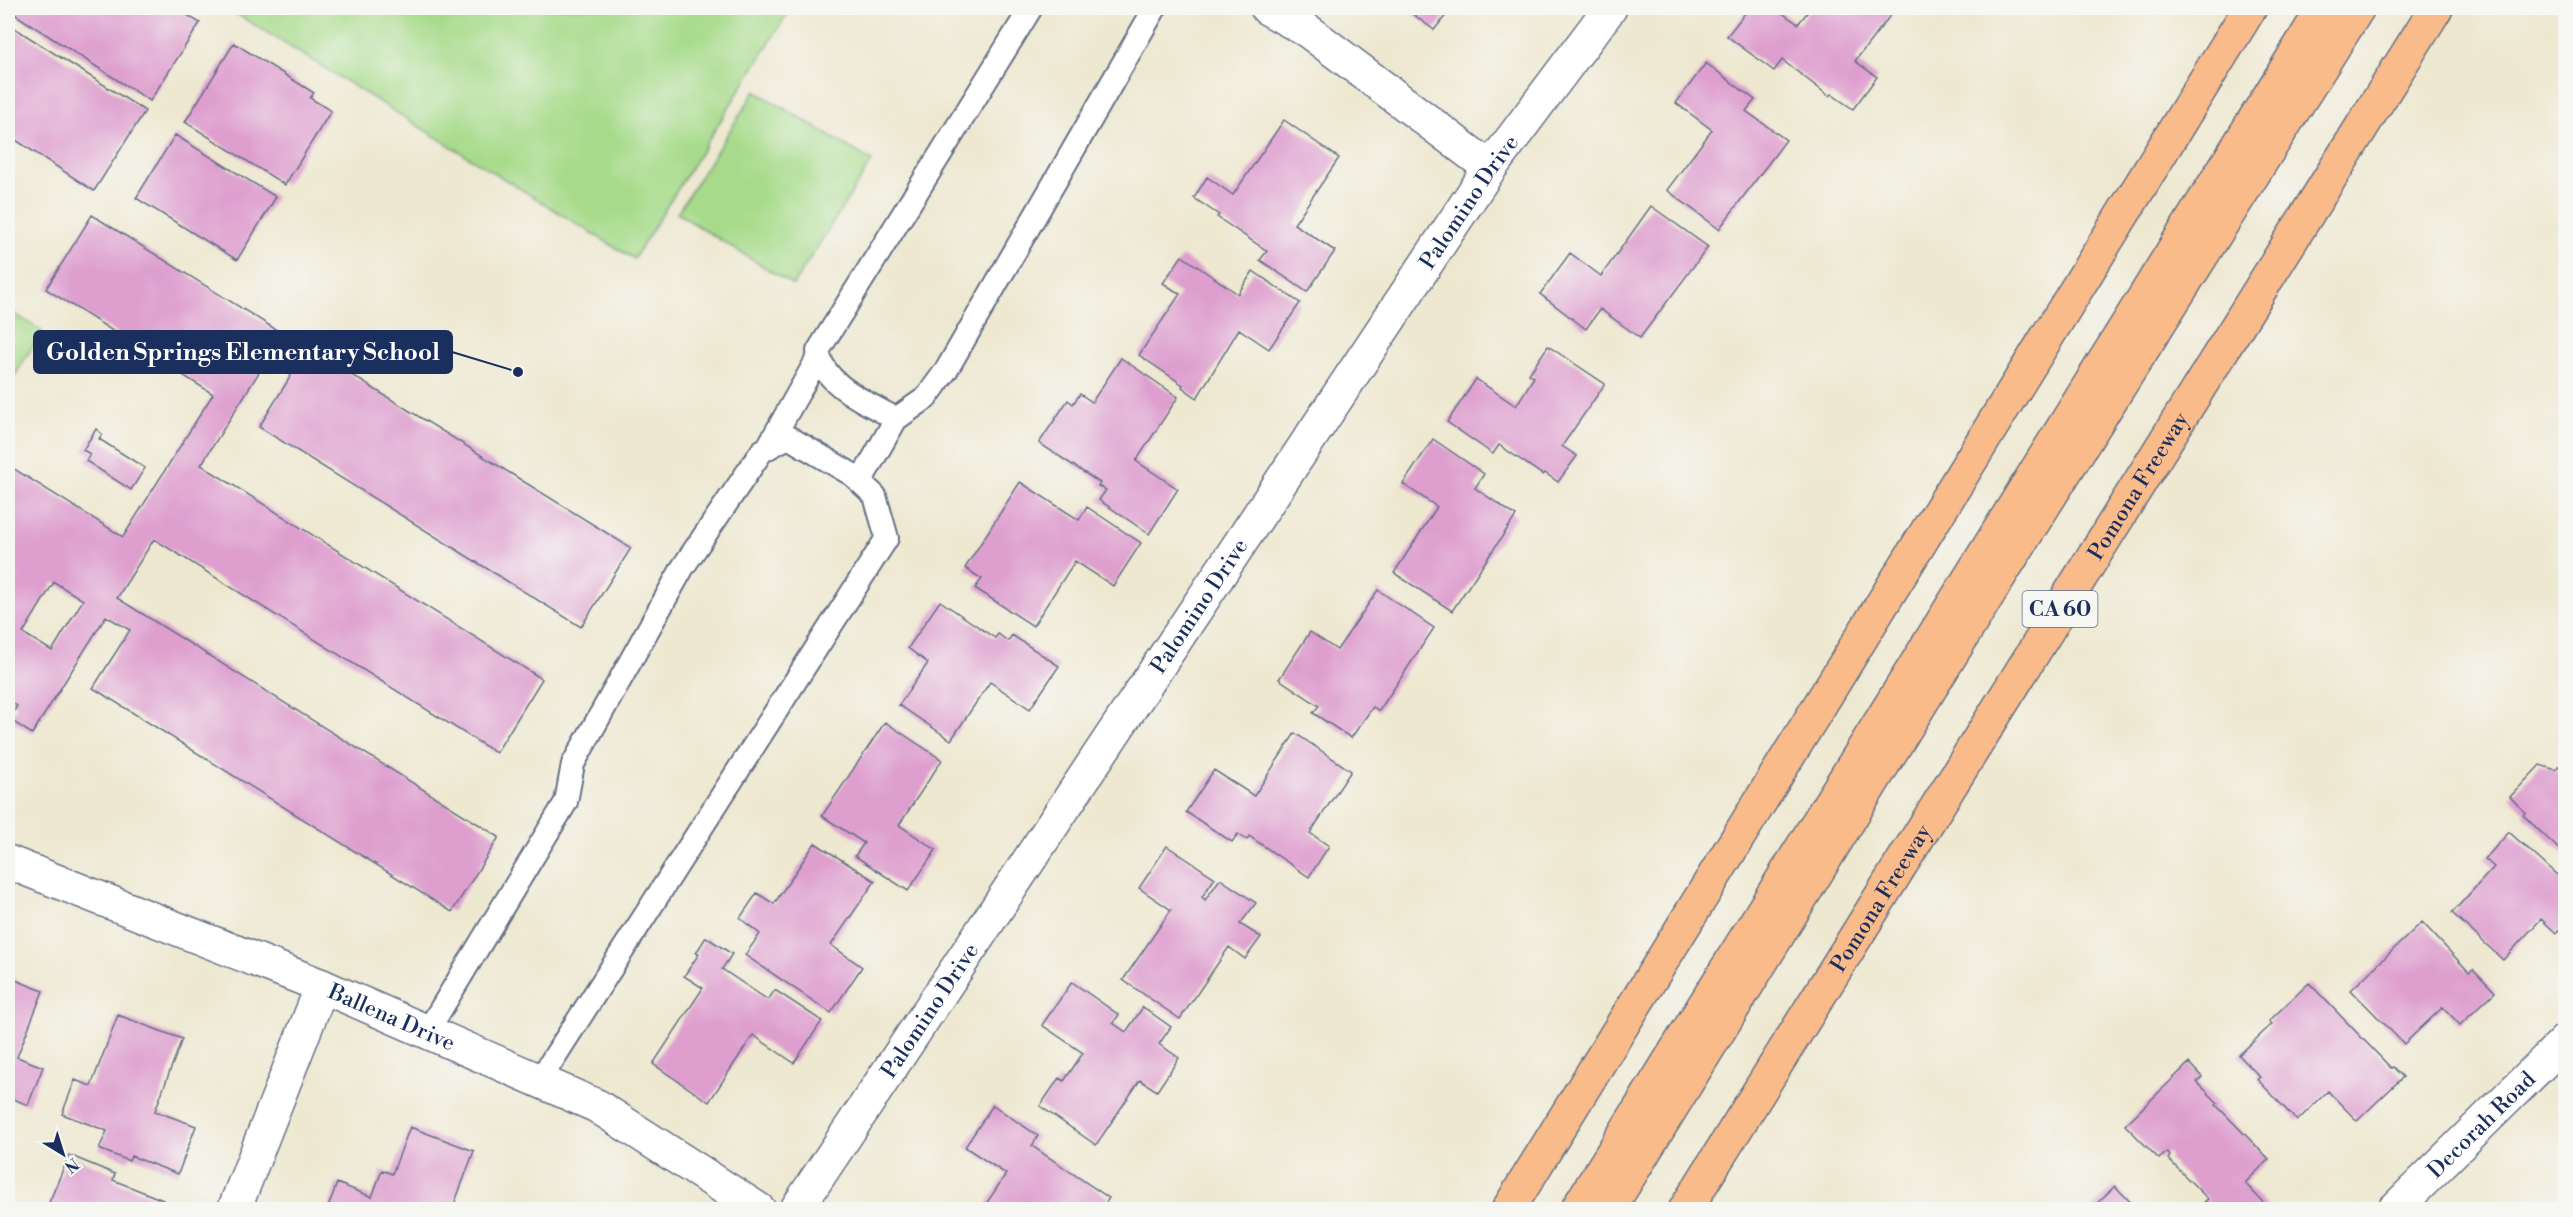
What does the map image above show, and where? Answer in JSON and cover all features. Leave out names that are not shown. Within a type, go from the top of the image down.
[{"type":"highway","points":[[1508,1209],[2250,8]]},
{"type":"highway","points":[[1577,1209],[2324,8]]},
{"type":"highway","points":[[1608,1209],[2005,567],[2358,8]]},
{"type":"highway","name":"Pomona Freeway","points":[[1684,1209],[2436,8]]},
{"type":"street","points":[[1267,8],[1308,31],[1490,168]]},
{"type":"street","name":"Palomino Drive","points":[[796,1209],[1490,168],[1610,8]]},
{"type":"street","name":"Ballena Drive","points":[[8,862],[322,986],[597,1106],[759,1209]]},
{"type":"street","points":[[234,1209],[322,986]]},
{"type":"street","name":"Decorah Road","points":[[2394,1209],[2565,1040]]},
{"type":"lane","points":[[896,419],[842,387],[822,368],[818,351],[1031,8]]},
{"type":"lane","points":[[860,482],[896,419],[926,398],[947,369],[1155,8]]},
{"type":"lane","points":[[768,447],[819,356]]},
{"type":"lane","points":[[427,1032],[566,802],[573,764],[683,567],[762,451],[788,437],[853,475],[875,496],[887,538],[539,1081]]},
{"type":"green space","points":[[227,8],[791,8],[634,259]]},
{"type":"green space","points":[[755,91],[872,161],[793,285],[677,213]]},
{"type":"green space","points":[[8,310],[42,331],[8,387]]},
{"type":"building","points":[[8,8],[176,8],[200,23],[150,101]]},
{"type":"building","points":[[1405,8],[1452,8],[1434,30]]},
{"type":"building","points":[[1749,8],[1775,8],[1798,24],[1811,8],[1896,8],[1855,61],[1877,77],[1853,109],[1831,94],[1829,96],[1782,60],[1774,71],[1727,36]]},
{"type":"building","points":[[8,24],[145,111],[94,191],[8,135]]},
{"type":"building","points":[[234,43],[314,93],[310,98],[331,111],[285,185],[185,122]]},
{"type":"building","points":[[1706,63],[1755,100],[1746,111],[1786,140],[1719,229],[1667,190],[1712,130],[1676,103]]},
{"type":"building","points":[[1284,120],[1339,158],[1294,224],[1335,251],[1307,292],[1260,260],[1267,251],[1217,217],[1219,215],[1194,198],[1207,177],[1233,195]]},
{"type":"building","points":[[175,135],[276,197],[237,260],[136,198]]},
{"type":"building","points":[[1651,206],[1708,247],[1640,338],[1600,309],[1586,329],[1540,294],[1570,253],[1601,276]]},
{"type":"building","points":[[92,215],[283,334],[201,465],[542,679],[496,753],[154,539],[117,598],[499,837],[452,912],[93,688],[130,630],[106,616],[32,734],[9,719],[17,706],[8,700],[8,465],[123,537],[213,394],[46,289]],"holes":[[[54,582],[83,600],[52,651],[23,633]]]},
{"type":"building","points":[[1182,256],[1238,294],[1253,271],[1300,303],[1269,349],[1239,329],[1197,398],[1182,387],[1183,385],[1139,355],[1180,294],[1163,283]]},
{"type":"building","points":[[1548,346],[1605,384],[1562,446],[1577,456],[1558,482],[1545,473],[1543,475],[1499,445],[1493,454],[1447,422],[1476,379],[1516,406],[1534,377],[1529,374]]},
{"type":"building","points":[[308,348],[631,548],[581,627],[259,427]]},
{"type":"building","points":[[1121,358],[1178,397],[1136,461],[1178,489],[1149,534],[1099,500],[1106,490],[1098,486],[1100,483],[1039,443],[1068,400],[1073,404],[1080,394],[1092,402]]},
{"type":"building","points":[[96,429],[102,434],[99,439],[145,468],[131,490],[86,461],[90,454],[83,450]]},
{"type":"building","points":[[1433,439],[1484,474],[1475,488],[1516,516],[1452,611],[1394,573],[1437,507],[1403,484]]},
{"type":"building","points":[[1020,482],[1079,520],[1087,507],[1141,543],[1113,586],[1075,561],[1033,626],[975,588],[982,579],[965,568]]},
{"type":"building","points":[[1378,590],[1434,628],[1379,711],[1373,707],[1351,738],[1313,713],[1319,706],[1279,679],[1310,632],[1337,650]]},
{"type":"building","points":[[940,601],[995,638],[998,634],[1008,641],[1012,635],[1059,666],[1030,709],[990,682],[951,740],[899,705],[928,663],[908,648]]},
{"type":"building","points":[[885,722],[942,760],[899,825],[936,850],[908,891],[855,856],[864,843],[822,816]]},
{"type":"building","points":[[1295,733],[1351,771],[1310,833],[1329,846],[1309,877],[1249,836],[1247,840],[1238,834],[1232,842],[1186,812],[1214,770],[1254,796]]},
{"type":"building","points":[[2566,760],[2566,856],[2523,815],[2526,813],[2510,797],[2540,765],[2556,770]]},
{"type":"building","points":[[2509,832],[2566,883],[2566,922],[2556,933],[2541,919],[2503,960],[2452,913],[2494,867],[2485,859]]},
{"type":"building","points":[[815,843],[875,881],[831,945],[862,967],[831,1013],[745,955],[760,934],[740,918],[757,893],[774,904]]},
{"type":"building","points":[[1167,846],[1215,878],[1202,897],[1205,900],[1220,879],[1256,903],[1240,924],[1261,937],[1245,959],[1229,947],[1180,1019],[1123,980],[1171,910],[1139,888]]},
{"type":"building","points":[[2422,922],[2469,972],[2473,969],[2495,992],[2460,1025],[2443,1007],[2404,1044],[2351,990]]},
{"type":"building","points":[[706,937],[732,954],[722,969],[768,1000],[775,990],[822,1021],[794,1063],[753,1035],[709,1102],[653,1064],[703,988],[684,976],[699,954],[696,953]]},
{"type":"building","points":[[8,977],[43,991],[17,1057],[43,1067],[28,1105],[8,1097]]},
{"type":"building","points":[[1072,982],[1119,1015],[1113,1023],[1126,1032],[1143,1007],[1171,1027],[1159,1044],[1179,1058],[1157,1091],[1140,1080],[1096,1145],[1040,1106],[1059,1078],[1064,1081],[1083,1053],[1042,1025]]},
{"type":"building","points":[[2309,983],[2391,1068],[2393,1067],[2403,1077],[2357,1121],[2328,1091],[2297,1121],[2257,1079],[2260,1077],[2239,1055],[2272,1024],[2269,1021]]},
{"type":"building","points":[[118,1015],[182,1039],[155,1111],[196,1126],[178,1174],[131,1156],[129,1161],[99,1149],[107,1131],[62,1114],[75,1080],[91,1086]]},
{"type":"building","points":[[2189,1063],[2202,1077],[2197,1082],[2218,1103],[2216,1105],[2269,1159],[2245,1183],[2270,1210],[2198,1210],[2208,1199],[2168,1159],[2170,1156],[2167,1152],[2159,1159],[2125,1125]]},
{"type":"building","points":[[993,1105],[1038,1136],[1032,1146],[1109,1198],[1101,1210],[982,1210],[1006,1174],[965,1147]]},
{"type":"building","points":[[410,1127],[474,1151],[452,1210],[327,1210],[337,1183],[372,1197],[382,1170],[392,1174]]},
{"type":"building","points":[[69,1155],[115,1174],[113,1180],[163,1200],[159,1210],[46,1210]]},
{"type":"building","points":[[2115,1186],[2138,1210],[2090,1210]]},
{"type":"place","name":"Golden Springs Elementary School","points":[[518,372]]}]
